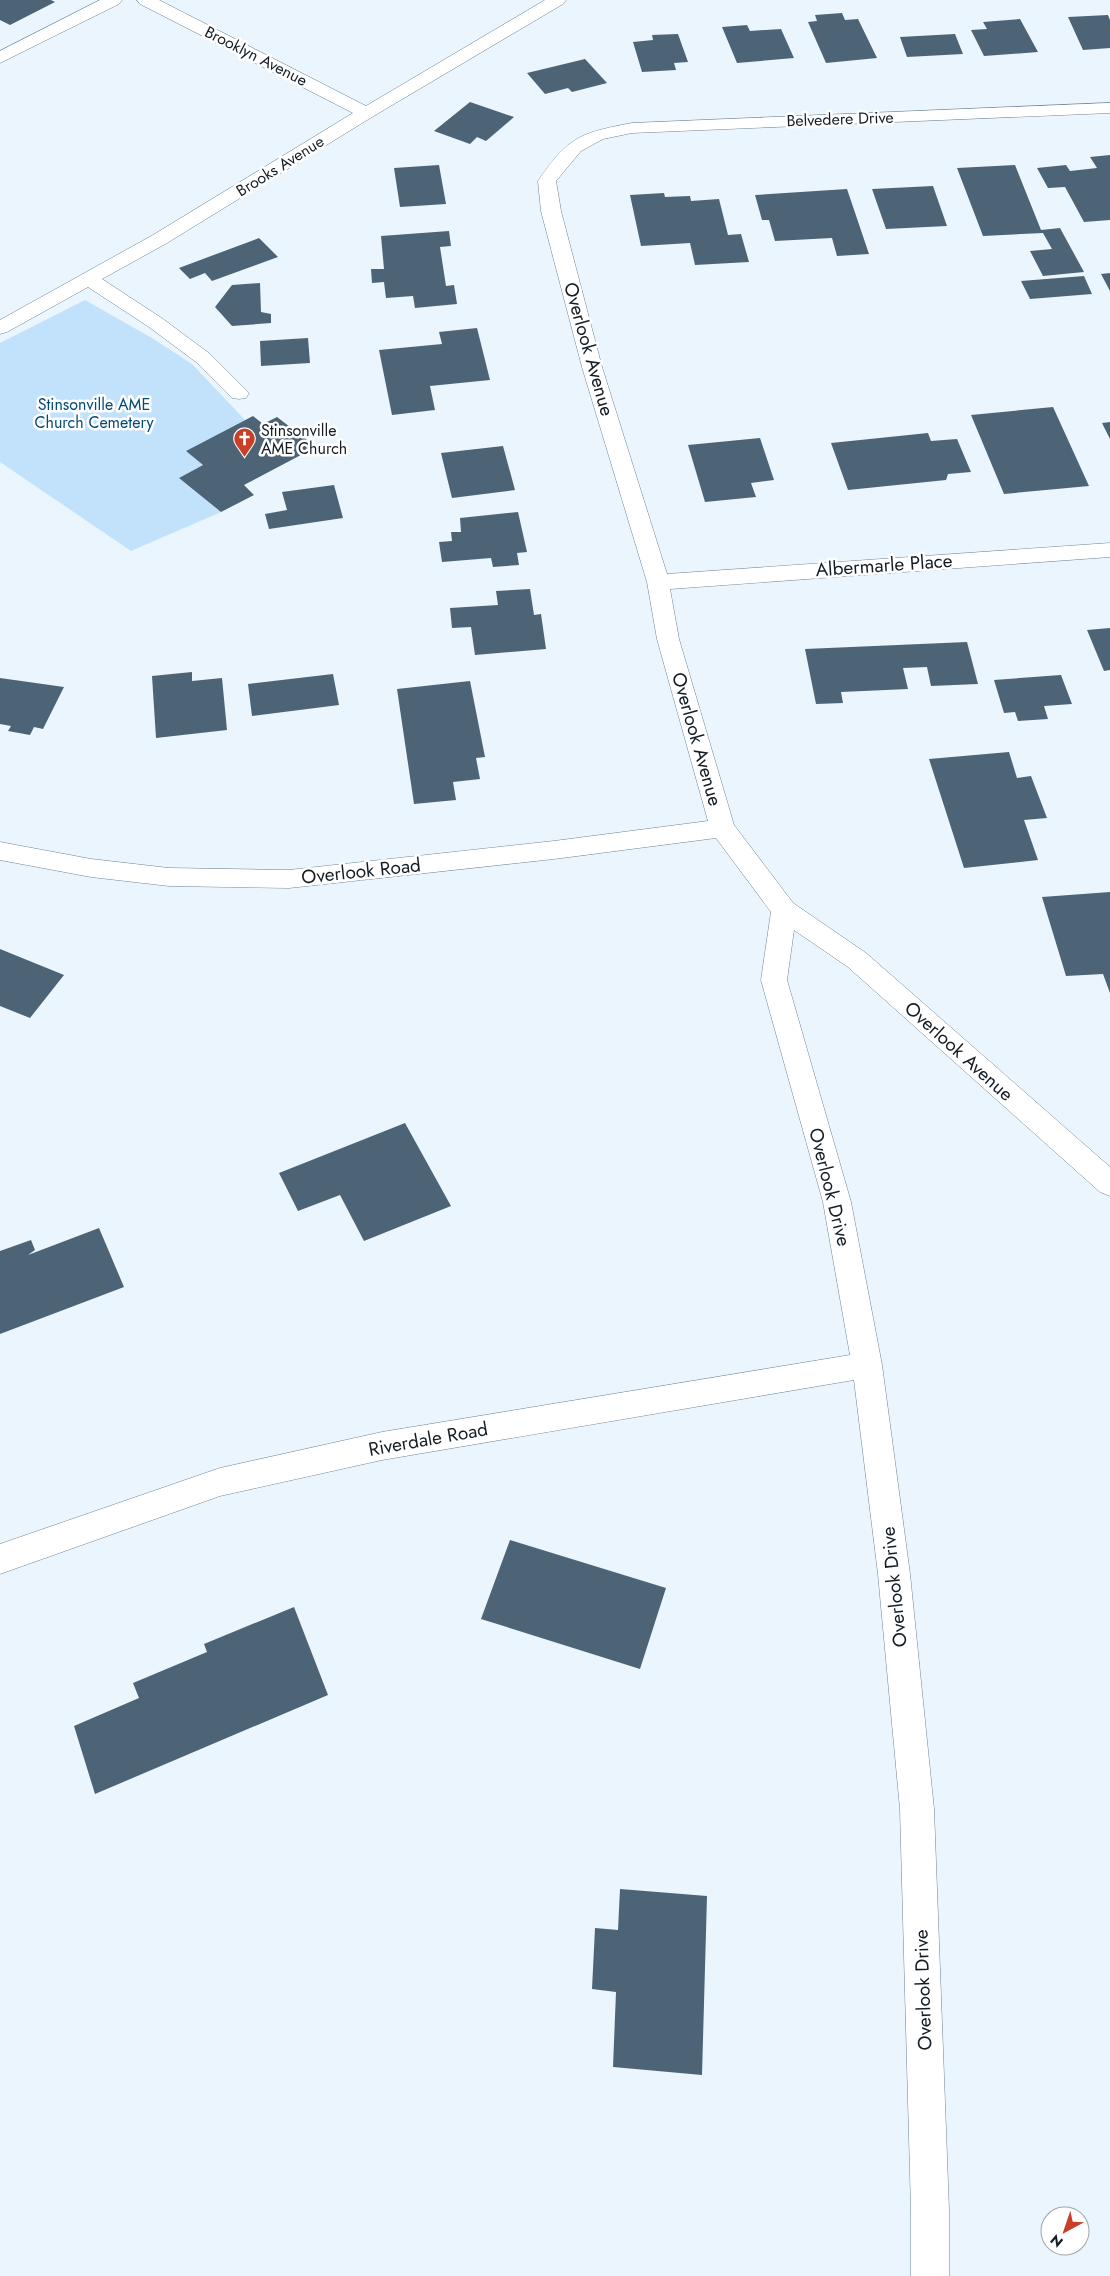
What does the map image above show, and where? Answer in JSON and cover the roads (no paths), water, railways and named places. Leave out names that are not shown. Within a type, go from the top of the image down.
[{"type":"street","points":[[0,58],[113,0]]},
{"type":"street","name":"Brooklyn Avenue","points":[[146,0],[366,113]]},
{"type":"street","name":"Brooks Avenue","points":[[0,328],[160,239],[366,113],[557,0]]},
{"type":"street","name":"Belvedere Drive","points":[[574,147],[597,135],[632,128],[1110,108]]},
{"type":"street","name":"Overlook Avenue","points":[[574,147],[547,181],[551,211],[592,367],[658,582],[668,639],[722,828],[784,910],[857,960],[1110,1184]]},
{"type":"street","points":[[88,279],[156,322],[203,358],[239,393]]},
{"type":"street","name":"Albermarle Place","points":[[658,582],[1110,550]]},
{"type":"street","name":"Overlook Road","points":[[0,851],[91,868],[169,877],[289,879],[554,850],[722,828]]},
{"type":"street","name":"Overlook Drive","points":[[784,910],[774,980],[837,1202],[866,1365],[894,1574],[917,1809],[930,2210],[930,2276]]},
{"type":"street","name":"Riverdale Road","points":[[0,1559],[220,1482],[382,1446],[866,1365]]},
{"type":"place","name":"Stinsonville AME Church","points":[[245,458]]},
{"type":"park label","name":"Stinsonville AME Church Cemetery","points":[[94,413]]}]
